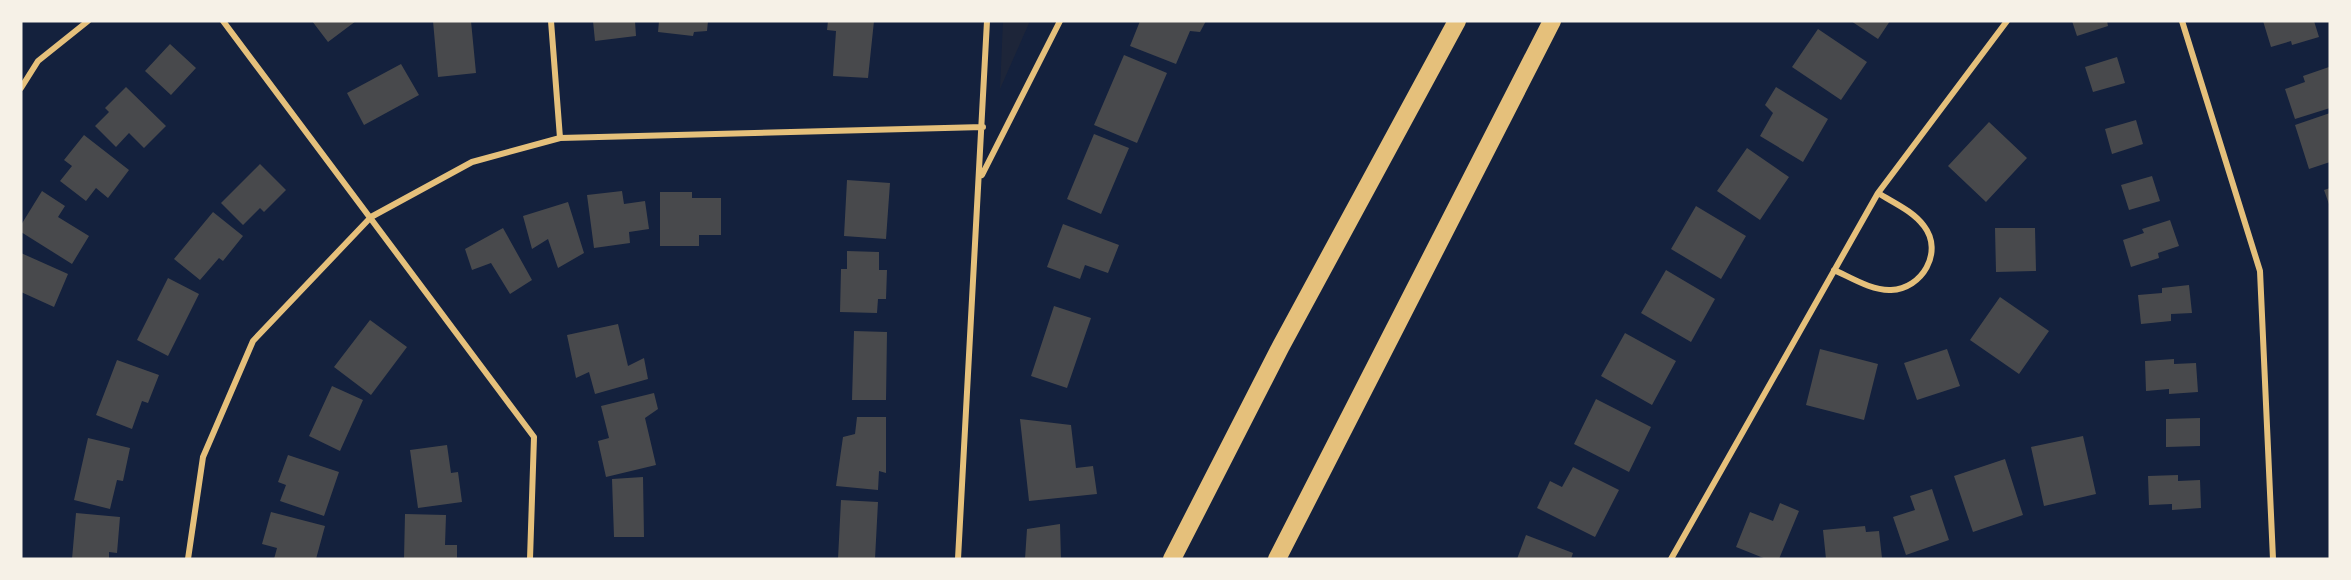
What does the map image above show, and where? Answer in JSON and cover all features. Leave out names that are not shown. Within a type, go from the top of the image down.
[{"type":"highway","points":[[1172,559],[1287,336],[1456,21]]},
{"type":"highway","points":[[1277,559],[1552,21]]},
{"type":"street","points":[[21,88],[38,61],[88,21]]},
{"type":"street","points":[[223,21],[534,437],[530,559]]},
{"type":"street","points":[[551,21],[560,138]]},
{"type":"street","points":[[958,559],[987,21]]},
{"type":"street","points":[[980,178],[1060,21]]},
{"type":"street","points":[[1671,559],[1878,193],[2007,21]]},
{"type":"street","points":[[2182,21],[2260,271],[2273,559]]},
{"type":"street","points":[[188,559],[203,457],[253,341],[370,217],[472,162],[560,138],[983,127]]},
{"type":"street","points":[[1834,270],[1875,288],[1890,290],[1904,288],[1917,281],[1926,270],[1931,256],[1931,242],[1926,228],[1916,217],[1878,193]]},
{"type":"shaded area","points":[[1003,21],[1030,21],[1000,89]]},
{"type":"building","points":[[312,21],[356,21],[328,42]]},
{"type":"building","points":[[433,21],[471,21],[476,73],[438,77]]},
{"type":"building","points":[[593,21],[635,21],[636,36],[595,41]]},
{"type":"building","points":[[659,21],[708,21],[707,31],[694,32],[693,36],[658,32]]},
{"type":"building","points":[[828,21],[874,21],[868,78],[833,76],[836,31],[827,30]]},
{"type":"building","points":[[1140,21],[1206,21],[1200,32],[1190,31],[1176,64],[1130,46]]},
{"type":"building","points":[[1851,21],[1890,21],[1878,39]]},
{"type":"building","points":[[2072,21],[2107,21],[2108,26],[2077,36]]},
{"type":"building","points":[[2263,21],[2314,21],[2319,37],[2292,45],[2291,41],[2271,47]]},
{"type":"building","points":[[1818,29],[1867,62],[1841,100],[1792,67]]},
{"type":"building","points":[[170,44],[196,68],[171,95],[145,71]]},
{"type":"building","points":[[1124,55],[1167,73],[1137,143],[1094,125]]},
{"type":"building","points":[[2117,57],[2125,83],[2093,92],[2085,67]]},
{"type":"building","points":[[401,64],[419,95],[364,125],[347,93]]},
{"type":"building","points":[[2329,67],[2330,108],[2295,119],[2285,89],[2305,82],[2303,76]]},
{"type":"building","points":[[126,87],[166,126],[144,148],[129,133],[116,147],[95,126],[109,112],[105,108]]},
{"type":"building","points":[[1776,87],[1828,119],[1803,162],[1760,136],[1773,113],[1765,105]]},
{"type":"building","points":[[2330,113],[2330,162],[2309,169],[2295,125]]},
{"type":"building","points":[[2136,120],[2143,144],[2112,154],[2105,129]]},
{"type":"building","points":[[1989,122],[2027,158],[1986,202],[1948,166]]},
{"type":"building","points":[[1094,134],[1129,148],[1101,214],[1067,199]]},
{"type":"building","points":[[84,135],[129,170],[108,198],[96,188],[86,201],[60,181],[72,166],[64,160]]},
{"type":"building","points":[[1747,148],[1789,177],[1760,220],[1717,191]]},
{"type":"building","points":[[260,164],[286,190],[264,212],[260,208],[243,225],[221,203]]},
{"type":"building","points":[[2152,176],[2160,201],[2129,210],[2121,185]]},
{"type":"building","points":[[847,180],[890,183],[886,239],[844,236]]},
{"type":"building","points":[[2330,188],[2330,207],[2324,190]]},
{"type":"building","points":[[42,191],[65,206],[58,217],[89,236],[72,264],[21,232],[21,225]]},
{"type":"building","points":[[622,191],[624,204],[645,201],[649,229],[629,232],[630,243],[594,248],[587,195]]},
{"type":"building","points":[[660,192],[692,192],[692,198],[721,198],[721,235],[699,235],[699,246],[660,246]]},
{"type":"building","points":[[568,202],[584,253],[558,268],[548,239],[532,249],[523,216]]},
{"type":"building","points":[[1696,206],[1746,236],[1721,279],[1671,249]]},
{"type":"building","points":[[213,212],[243,236],[223,261],[219,258],[200,280],[174,259]]},
{"type":"building","points":[[2170,220],[2179,246],[2158,253],[2159,258],[2131,267],[2123,240],[2144,233],[2142,229]]},
{"type":"building","points":[[1063,224],[1119,245],[1108,273],[1085,265],[1080,279],[1047,267]]},
{"type":"building","points":[[503,228],[532,280],[510,294],[491,263],[472,270],[465,249]]},
{"type":"building","points":[[1995,228],[2035,228],[2036,271],[1996,272]]},
{"type":"building","points":[[847,251],[879,252],[879,270],[887,270],[886,299],[878,299],[877,313],[840,312],[841,269],[847,269]]},
{"type":"building","points":[[21,253],[68,274],[54,307],[21,292]]},
{"type":"building","points":[[1666,270],[1715,299],[1691,342],[1641,313]]},
{"type":"building","points":[[168,278],[199,294],[168,356],[137,340]]},
{"type":"building","points":[[2189,285],[2192,313],[2171,314],[2171,321],[2141,324],[2138,295],[2162,293],[2162,288]]},
{"type":"building","points":[[2000,297],[2049,331],[2019,374],[1970,340]]},
{"type":"building","points":[[1054,306],[1091,318],[1067,388],[1031,376]]},
{"type":"building","points":[[370,320],[407,347],[371,395],[334,367]]},
{"type":"building","points":[[618,324],[628,366],[644,358],[648,379],[595,394],[589,372],[576,378],[567,335]]},
{"type":"building","points":[[854,331],[887,332],[886,400],[852,400]]},
{"type":"building","points":[[1625,333],[1676,361],[1652,405],[1601,376]]},
{"type":"building","points":[[1820,349],[1878,364],[1864,420],[1806,405]]},
{"type":"building","points":[[1947,349],[1960,386],[1917,400],[1904,363]]},
{"type":"building","points":[[2174,359],[2174,364],[2196,363],[2198,392],[2169,394],[2169,389],[2146,391],[2145,361]]},
{"type":"building","points":[[117,360],[159,375],[148,403],[142,401],[132,429],[96,415]]},
{"type":"building","points":[[332,386],[363,400],[340,451],[309,436]]},
{"type":"building","points":[[654,393],[658,409],[645,418],[656,465],[606,477],[598,441],[609,438],[601,406]]},
{"type":"building","points":[[1596,399],[1651,427],[1629,472],[1574,444]]},
{"type":"building","points":[[857,417],[886,417],[886,473],[879,471],[878,490],[836,486],[843,437],[855,434]]},
{"type":"building","points":[[2200,418],[2200,446],[2166,447],[2166,419]]},
{"type":"building","points":[[1020,419],[1071,425],[1076,468],[1093,466],[1097,494],[1029,501]]},
{"type":"building","points":[[2083,436],[2096,494],[2044,506],[2031,447]]},
{"type":"building","points":[[88,438],[130,448],[123,481],[117,480],[110,509],[74,500]]},
{"type":"building","points":[[447,445],[451,473],[458,472],[462,502],[418,508],[410,450]]},
{"type":"building","points":[[288,455],[339,472],[324,516],[280,501],[286,485],[278,482]]},
{"type":"building","points":[[2005,459],[2023,515],[1973,532],[1954,476]]},
{"type":"building","points":[[1573,467],[1619,490],[1595,537],[1537,508],[1550,481],[1562,487]]},
{"type":"building","points":[[2178,475],[2178,481],[2200,480],[2201,508],[2172,510],[2172,504],[2149,505],[2148,476]]},
{"type":"building","points":[[643,477],[644,537],[614,537],[612,479]]},
{"type":"building","points":[[1932,489],[1949,540],[1906,555],[1893,517],[1915,510],[1910,496]]},
{"type":"building","points":[[841,500],[878,502],[875,559],[838,559]]},
{"type":"building","points":[[1780,503],[1799,511],[1779,559],[1766,559],[1736,547],[1750,512],[1773,521]]},
{"type":"building","points":[[271,512],[325,526],[316,559],[274,559],[277,548],[262,544]]},
{"type":"building","points":[[76,513],[120,517],[117,553],[109,552],[109,559],[72,559]]},
{"type":"building","points":[[405,514],[446,515],[445,545],[457,545],[457,559],[404,559]]},
{"type":"building","points":[[1060,524],[1061,559],[1025,559],[1027,529]]},
{"type":"building","points":[[1865,526],[1866,532],[1879,531],[1882,558],[1826,559],[1823,530]]},
{"type":"building","points":[[1526,535],[1573,553],[1571,559],[1517,559]]}]
